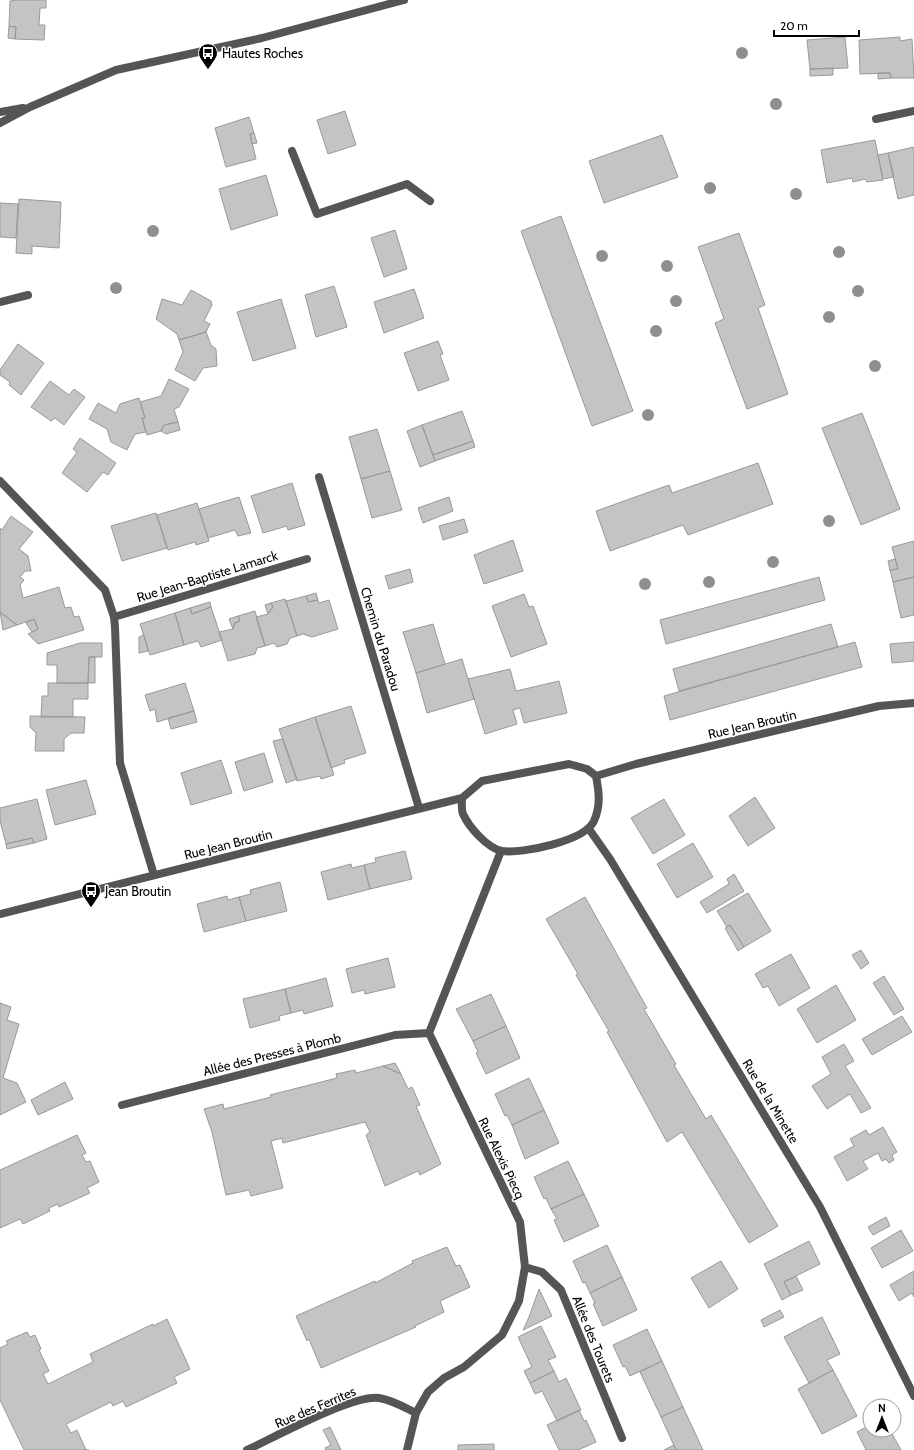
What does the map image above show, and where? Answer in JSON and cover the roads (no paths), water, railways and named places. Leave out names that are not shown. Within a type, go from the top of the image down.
[{"type":"street","points":[[0,123],[30,107],[116,70],[262,38],[404,0]]},
{"type":"street","points":[[0,112],[30,107]]},
{"type":"street","points":[[876,119],[914,111]]},
{"type":"street","points":[[292,151],[317,214],[408,184],[430,201]]},
{"type":"street","points":[[0,302],[28,295]]},
{"type":"street","name":"Chemin du Paradou","points":[[319,477],[419,808]]},
{"type":"street","points":[[0,482],[105,590],[114,617],[120,763],[154,875]]},
{"type":"street","name":"Rue Jean-Baptiste Lamarck","points":[[114,617],[307,559]]},
{"type":"street","name":"Rue Jean Broutin","points":[[596,776],[636,764],[879,706],[914,703]]},
{"type":"street","points":[[569,764],[587,769],[596,776],[600,801],[594,821],[589,829],[562,843],[500,851],[472,830],[462,812],[462,798],[482,781],[569,764]]},
{"type":"street","name":"Rue Jean Broutin","points":[[0,914],[462,798]]},
{"type":"street","name":"Rue de la Minette","points":[[589,829],[614,866],[820,1207],[914,1396]]},
{"type":"street","points":[[429,1033],[500,851]]},
{"type":"street","name":"Allée des Presses à Plomb","points":[[122,1105],[395,1035],[429,1033]]},
{"type":"street","name":"Rue Alexis Piecq","points":[[407,1450],[416,1413],[428,1392],[444,1378],[464,1366],[502,1335],[520,1302],[525,1267],[520,1222],[429,1033]]},
{"type":"street","name":"Allée des Tourets","points":[[525,1267],[542,1272],[561,1290],[622,1438]]},
{"type":"street","name":"Rue des Ferrites","points":[[247,1450],[325,1414],[365,1398],[378,1398],[393,1401],[416,1413]]},
{"type":"place","name":"Hautes Roches","points":[[208,70]]},
{"type":"place","name":"Jean Broutin","points":[[91,908]]}]
